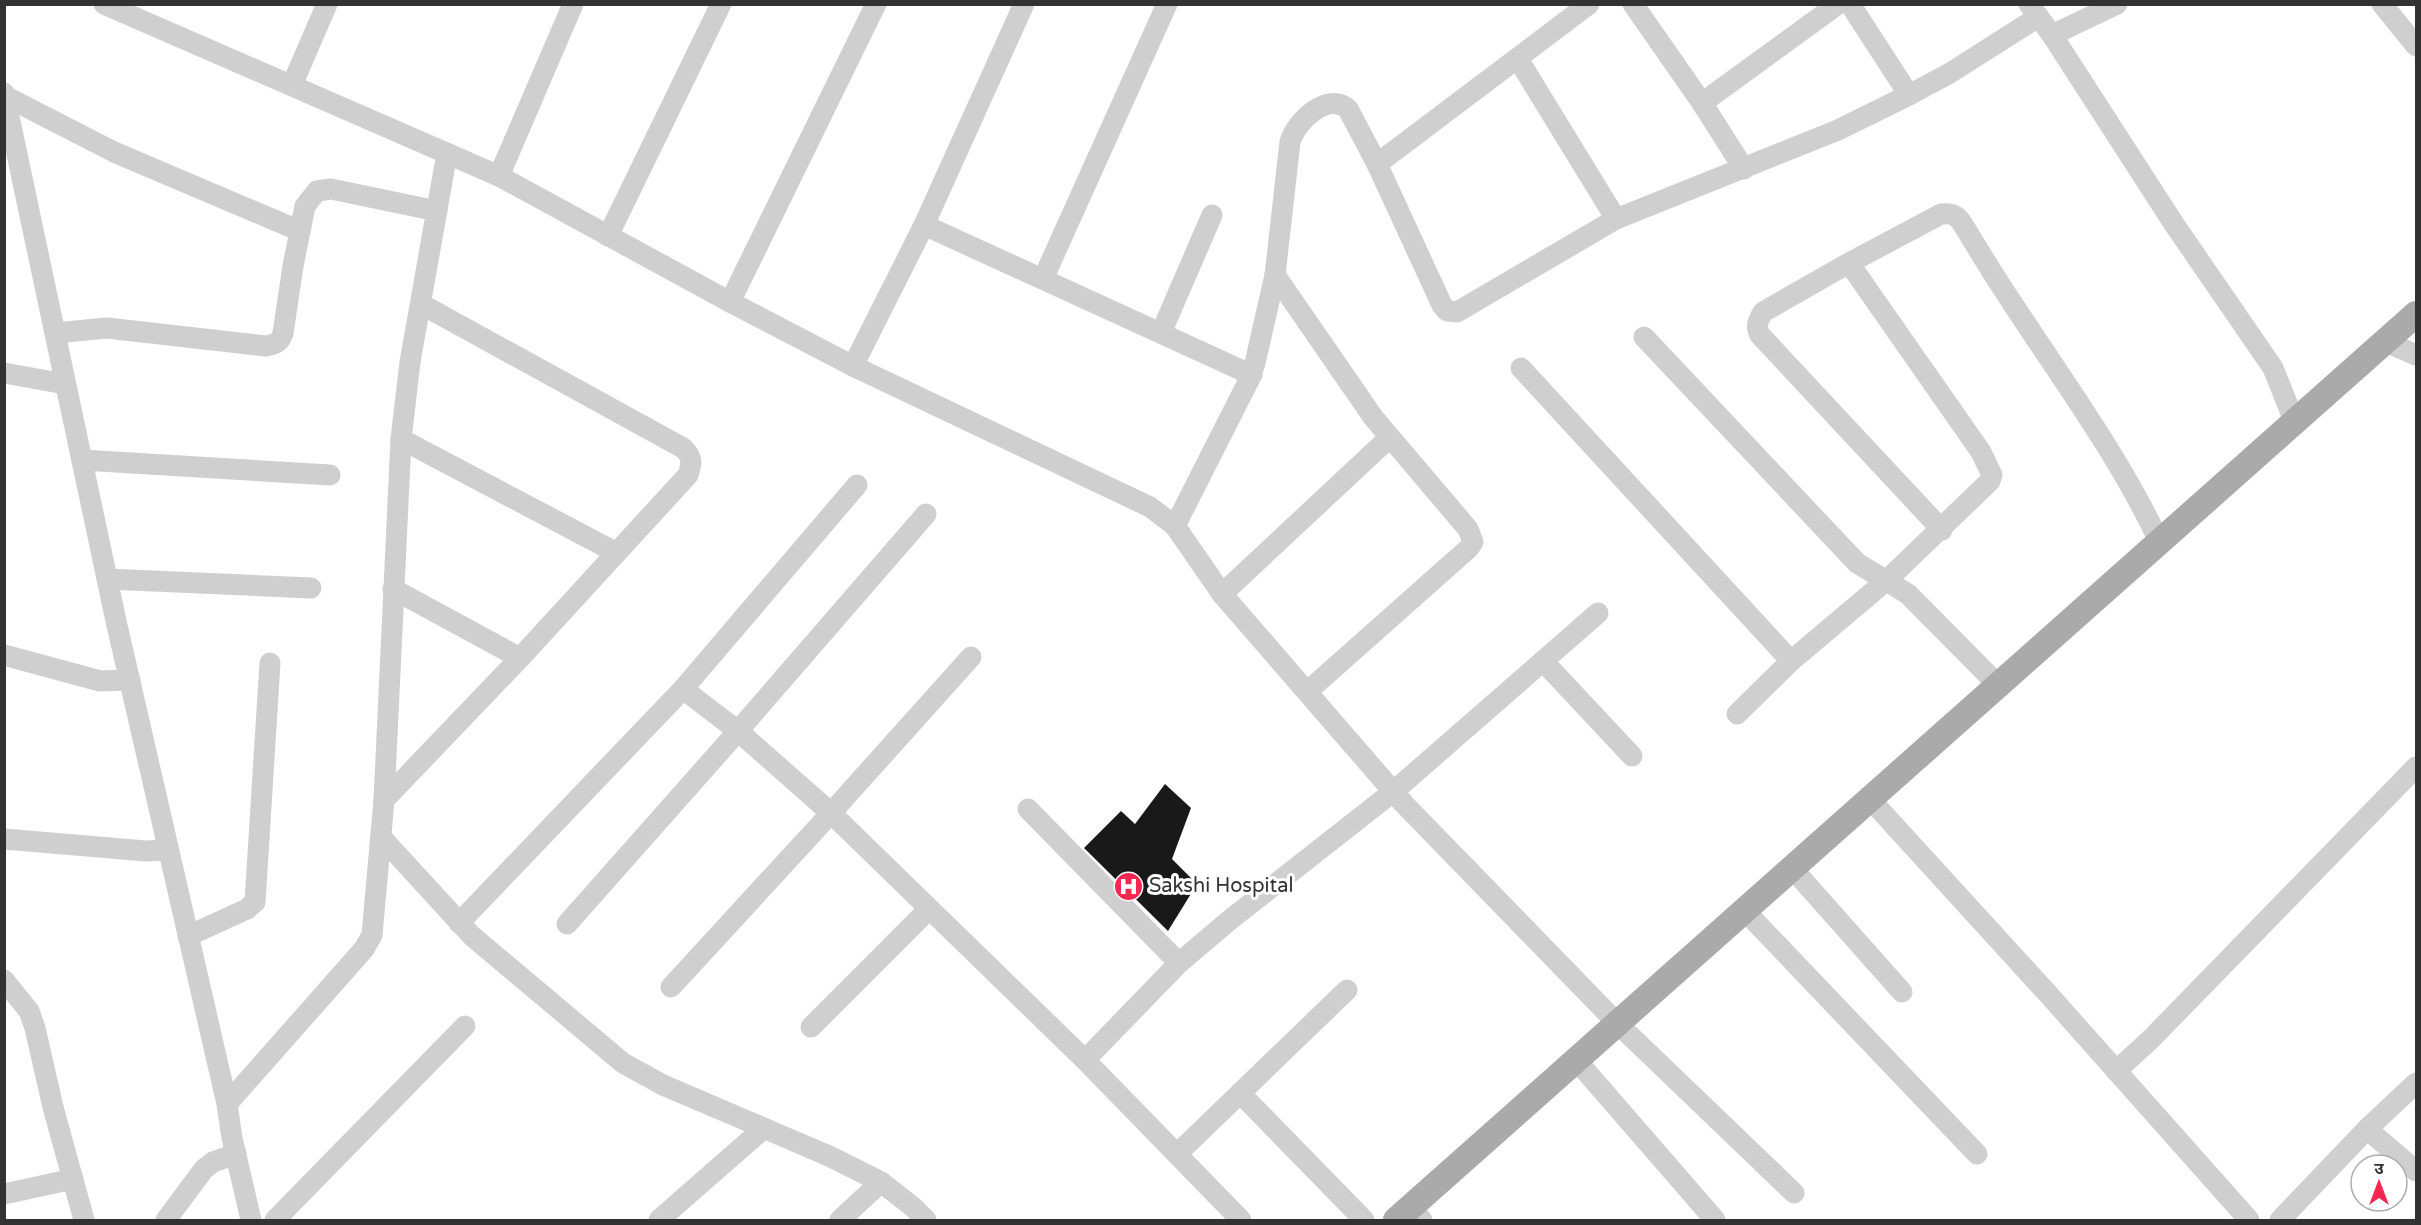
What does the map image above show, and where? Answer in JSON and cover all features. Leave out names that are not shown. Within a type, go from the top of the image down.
[{"type":"main road","points":[[1410,1216],[1449,1172],[1577,1061],[2416,314]]},
{"type":"street","points":[[104,4],[499,176],[853,366],[1150,507],[1175,526],[1222,594],[1394,791],[1618,1024],[1794,1193]]},
{"type":"street","points":[[292,85],[327,4]]},
{"type":"street","points":[[499,176],[573,4]]},
{"type":"street","points":[[608,236],[721,4]]},
{"type":"street","points":[[730,302],[876,4]]},
{"type":"street","points":[[853,366],[924,225],[1024,4]]},
{"type":"street","points":[[1042,279],[1167,4]]},
{"type":"street","points":[[1377,164],[1588,4]]},
{"type":"street","points":[[1633,4],[1702,103],[1744,169]]},
{"type":"street","points":[[1702,103],[1838,4]]},
{"type":"street","points":[[1850,4],[1909,95]]},
{"type":"street","points":[[2052,35],[2117,4]]},
{"type":"street","points":[[2382,4],[2416,46]]},
{"type":"street","points":[[1175,526],[1252,375],[1275,276],[1290,142],[1299,123],[1324,105],[1333,102],[1342,103],[1348,109],[1377,164],[1442,305],[1451,313],[1483,298],[1616,219],[1838,130],[1909,95],[1950,73],[2034,11],[2052,35],[2174,224],[2273,368],[2295,423]]},
{"type":"street","points":[[1518,59],[1616,219]]},
{"type":"street","points":[[5,94],[114,152],[300,231]]},
{"type":"street","points":[[5,94],[107,579],[119,682],[158,851],[188,936],[227,1104],[225,1157],[251,1221]]},
{"type":"street","points":[[227,1104],[298,1026],[364,949],[372,935],[384,800],[401,439],[410,362],[447,153]]},
{"type":"street","points":[[55,333],[106,328],[266,346],[275,344],[281,340],[283,333],[292,266],[305,206],[317,191],[331,189],[437,211]]},
{"type":"street","points":[[1941,530],[1760,335],[1757,321],[1762,312],[1848,263],[1941,214],[1950,213],[1957,217],[2099,433],[2139,497],[2160,543]]},
{"type":"street","points":[[1161,333],[1212,215]]},
{"type":"street","points":[[924,225],[1252,375]]},
{"type":"street","points":[[1737,714],[1791,660],[1887,580],[1941,530],[1990,481],[1992,475],[1981,452],[1848,263]]},
{"type":"street","points":[[1275,276],[1389,438],[1468,529],[1473,542],[1308,691]]},
{"type":"street","points":[[384,800],[520,658],[688,475],[692,463],[690,454],[683,448],[421,304]]},
{"type":"street","points":[[1644,338],[1857,563],[1908,594],[1998,685]]},
{"type":"street","points":[[2386,342],[2416,355]]},
{"type":"street","points":[[1521,368],[1791,660]]},
{"type":"street","points":[[4,374],[65,384]]},
{"type":"street","points":[[1222,594],[1389,438]]},
{"type":"street","points":[[401,439],[615,552]]},
{"type":"street","points":[[82,460],[330,475]]},
{"type":"street","points":[[459,923],[683,689],[857,485]]},
{"type":"street","points":[[567,924],[926,514]]},
{"type":"street","points":[[107,579],[312,588]]},
{"type":"street","points":[[393,589],[520,658]]},
{"type":"street","points":[[1085,1060],[1179,963],[1231,919],[1394,791],[1598,613]]},
{"type":"street","points":[[4,655],[119,682]]},
{"type":"street","points":[[671,987],[971,657]]},
{"type":"street","points":[[1543,661],[1632,756]]},
{"type":"street","points":[[188,936],[247,909],[255,902],[270,663]]},
{"type":"street","points":[[683,689],[738,731],[831,813],[1085,1060],[1241,1221]]},
{"type":"street","points":[[2116,1071],[2151,1039],[2416,766]]},
{"type":"street","points":[[1870,799],[2249,1221]]},
{"type":"street","points":[[1028,809],[1179,963]]},
{"type":"street","points":[[381,838],[459,923],[622,1063],[663,1085],[881,1182],[914,1207],[926,1221]]},
{"type":"street","points":[[4,839],[158,851]]},
{"type":"street","points":[[1792,868],[1902,993]]},
{"type":"street","points":[[811,1027],[929,909]]},
{"type":"street","points":[[1745,910],[1977,1154]]},
{"type":"street","points":[[4,980],[28,1011],[35,1028],[53,1107],[84,1221]]},
{"type":"street","points":[[1176,1154],[1347,990]]},
{"type":"street","points":[[275,1221],[465,1026]]},
{"type":"street","points":[[1577,1061],[1715,1221]]},
{"type":"street","points":[[2280,1221],[2367,1129],[2416,1083]]},
{"type":"street","points":[[1240,1093],[1364,1221]]},
{"type":"street","points":[[659,1221],[764,1128]]},
{"type":"street","points":[[2367,1129],[2416,1172]]},
{"type":"street","points":[[166,1221],[198,1176],[225,1157]]},
{"type":"street","points":[[4,1194],[73,1179]]},
{"type":"street","points":[[840,1221],[881,1182]]},
{"type":"building","points":[[1165,784],[1191,808],[1172,859],[1197,884],[1168,931],[1084,848],[1121,811],[1135,824]]},
{"type":"place","name":"Sakshi Hospital","points":[[1128,886]]}]
